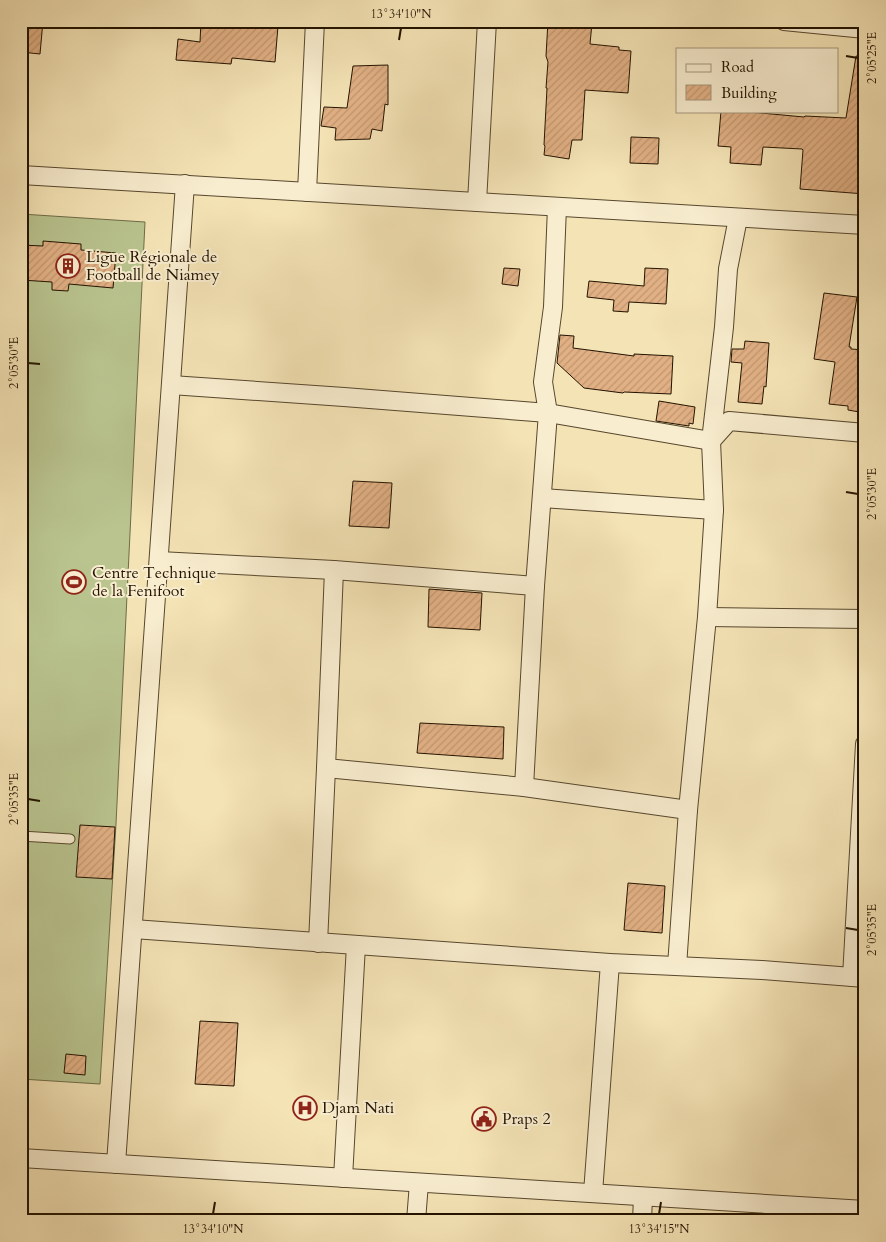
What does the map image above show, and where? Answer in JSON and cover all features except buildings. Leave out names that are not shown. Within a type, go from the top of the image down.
[{"type":"street","points":[[307,192],[315,21]]},
{"type":"street","points":[[477,202],[487,21]]},
{"type":"street","points":[[784,21],[865,29]]},
{"type":"street","points":[[21,174],[865,225]]},
{"type":"street","points":[[116,1164],[185,184]]},
{"type":"street","points":[[524,788],[535,586],[548,413],[543,382],[553,307],[557,207]]},
{"type":"street","points":[[677,966],[688,810],[707,617],[714,510],[711,441],[724,327],[728,269],[738,218]]},
{"type":"street","points":[[171,385],[548,413],[711,441]]},
{"type":"street","points":[[711,441],[730,421],[865,432]]},
{"type":"street","points":[[542,498],[714,510]]},
{"type":"street","points":[[159,561],[334,570],[535,586]]},
{"type":"street","points":[[318,943],[334,570]]},
{"type":"street","points":[[707,617],[865,619]]},
{"type":"street","points":[[133,929],[610,963],[762,970],[858,977],[865,744]]},
{"type":"street","points":[[326,768],[524,788],[688,810]]},
{"type":"street","points":[[344,1178],[356,945]]},
{"type":"street","points":[[593,1194],[610,963]]},
{"type":"street","points":[[21,1158],[865,1210]]},
{"type":"street","points":[[416,1221],[419,1183]]},
{"type":"street","points":[[642,1221],[643,1197]]},
{"type":"lane","points":[[21,836],[70,839]]},
{"type":"green space","name":"Centre Technique de la Fenifoot","points":[[21,214],[145,222],[116,824],[100,1084],[21,1079]]},
{"type":"place","name":"Ligue Régionale de Football de Niamey","points":[[68,266]]},
{"type":"place","name":"Centre Technique de la Fenifoot","points":[[74,582]]},
{"type":"place","name":"Djam Nati","points":[[305,1108]]},
{"type":"place","name":"Praps 2","points":[[484,1119]]}]
